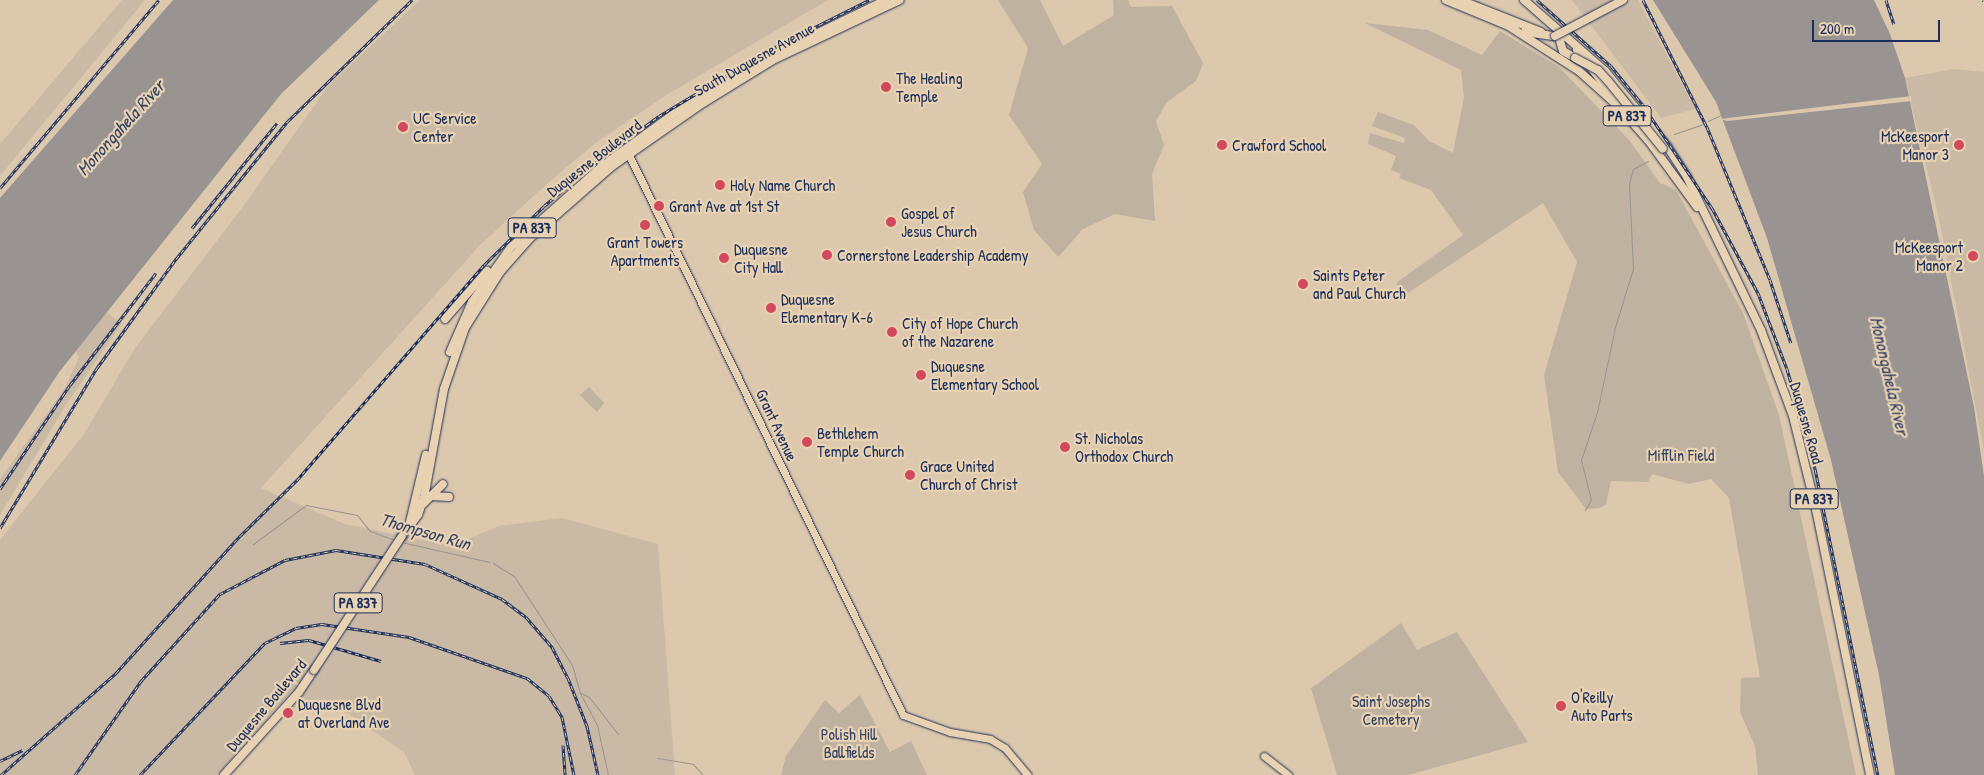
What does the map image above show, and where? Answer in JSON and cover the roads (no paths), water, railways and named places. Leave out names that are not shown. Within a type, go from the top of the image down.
[{"type":"main road","name":"Duquesne Boulevard","points":[[409,526],[420,488],[441,379],[462,327],[482,286],[511,247],[564,196],[627,151],[675,113],[752,67],[886,0]]},
{"type":"main road","name":"South Duquesne Avenue","points":[[627,151],[773,60],[900,0]]},
{"type":"main road","name":"PA 837","points":[[1446,0],[1510,27],[1579,71],[1618,106],[1648,140],[1694,203],[1714,236]]},
{"type":"main road","points":[[1460,0],[1536,31],[1556,37],[1563,51],[1598,70],[1665,148]]},
{"type":"main road","points":[[1519,0],[1574,46],[1648,140]]},
{"type":"main road","name":"PA 837","points":[[1524,0],[1620,87],[1665,148],[1696,196],[1714,236]]},
{"type":"main road","points":[[1556,37],[1616,0]]},
{"type":"main road","points":[[1510,27],[1536,36],[1556,37],[1623,0]]},
{"type":"main road","name":"Duquesne Boulevard","points":[[224,775],[299,692],[422,505],[445,383],[462,327],[491,284],[521,248],[627,151]]},
{"type":"main road","name":"Duquesne Road","points":[[1714,236],[1761,330],[1793,416],[1816,509],[1870,775]]},
{"type":"main road","points":[[462,327],[453,320],[445,319],[511,247],[521,248]]},
{"type":"main road","points":[[422,505],[444,482],[434,481],[428,473]]},
{"type":"main road","points":[[431,496],[449,497]]},
{"type":"street","name":"Grant Avenue","points":[[627,151],[903,715],[950,732],[990,739],[1005,748],[1028,775]]},
{"type":"street","points":[[1264,756],[1288,775]]},
{"type":"water","name":"Monongahela River","points":[[173,0],[379,0],[281,94],[60,371],[0,461],[0,198]]},
{"type":"water","name":"Monongahela River","points":[[1653,0],[1874,0],[1890,34],[1905,78],[1974,407],[1984,476],[1984,775],[1895,775],[1879,675],[1831,460],[1767,238],[1716,102]]},
{"type":"waterway","points":[[1708,121],[1721,115]]},
{"type":"waterway","points":[[1674,134],[1703,124]]},
{"type":"waterway","points":[[1585,510],[1591,500],[1581,460],[1597,412],[1615,327],[1633,269],[1629,184],[1633,169],[1648,161]]},
{"type":"waterway","name":"Thompson Run","points":[[253,544],[306,505],[357,515],[370,531],[395,540]]},
{"type":"waterway","name":"Thompson Run","points":[[401,542],[490,562]]},
{"type":"waterway","name":"Thompson Run","points":[[493,563],[514,576],[572,665],[580,693],[597,725],[608,775]]},
{"type":"waterway","points":[[581,693],[589,697],[618,734]]},
{"type":"waterway","points":[[657,758],[693,764],[703,775]]},
{"type":"railway","points":[[0,188],[159,0]]},
{"type":"railway","points":[[0,528],[97,368],[176,259],[287,122],[412,0]]},
{"type":"railway","points":[[1,775],[116,673],[240,536],[297,480],[484,265],[544,206],[595,163],[659,116],[769,50],[869,0]]},
{"type":"railway","points":[[1537,0],[1611,66],[1643,105],[1712,208],[1758,293],[1787,369],[1812,454],[1878,775]]},
{"type":"railway","points":[[1643,0],[1707,127],[1770,280],[1791,343]]},
{"type":"railway","points":[[1886,0],[1894,24]]},
{"type":"railway","points":[[192,228],[277,123]]},
{"type":"railway","points":[[0,489],[70,385],[156,273]]},
{"type":"railway","points":[[75,775],[141,681],[220,594],[285,560],[336,550],[425,564],[502,599],[526,617],[552,647],[568,678],[587,726],[598,775]]},
{"type":"railway","points":[[140,775],[265,643],[296,628],[322,624],[409,637],[527,678],[549,696],[562,717],[574,775]]},
{"type":"railway","points":[[280,643],[309,640],[381,661]]},
{"type":"railway","points":[[563,745],[565,775]]},
{"type":"railway","points":[[0,761],[23,750]]},
{"type":"place","name":"The Healing Temple","points":[[886,87]]},
{"type":"place","name":"UC Service Center","points":[[403,127]]},
{"type":"place","name":"Crawford School","points":[[1222,145]]},
{"type":"place","name":"McKeesport Manor 3","points":[[1959,145]]},
{"type":"place","name":"Holy Name Church","points":[[720,185]]},
{"type":"place","name":"Grant Ave at 1st St","points":[[659,206]]},
{"type":"place","name":"Gospel of Jesus Church","points":[[891,222]]},
{"type":"place","name":"Grant Towers Apartments","points":[[645,225]]},
{"type":"place","name":"Cornerstone Leadership Academy","points":[[827,255]]},
{"type":"place","name":"McKeesport Manor 2","points":[[1973,256]]},
{"type":"place","name":"Duquesne City Hall","points":[[724,258]]},
{"type":"place","name":"Saints Peter and Paul Church","points":[[1303,284]]},
{"type":"place","name":"Duquesne Elementary K-6","points":[[771,308]]},
{"type":"place","name":"City of Hope Church of the Nazarene","points":[[892,332]]},
{"type":"place","name":"Duquesne Elementary School","points":[[921,375]]},
{"type":"place","name":"Bethlehem Temple Church","points":[[807,442]]},
{"type":"place","name":"St. Nicholas Orthodox Church","points":[[1065,447]]},
{"type":"place","name":"Grace United Church of Christ","points":[[910,475]]},
{"type":"place","name":"O'Reilly Auto Parts","points":[[1561,706]]},
{"type":"place","name":"Duquesne Blvd at Overland Ave","points":[[288,713]]},
{"type":"park label","name":"Mifflin Field","points":[[1681,455]]},
{"type":"park label","name":"Saint Josephs Cemetery","points":[[1391,710]]},
{"type":"park label","name":"Polish Hill Ballfields","points":[[849,743]]}]
